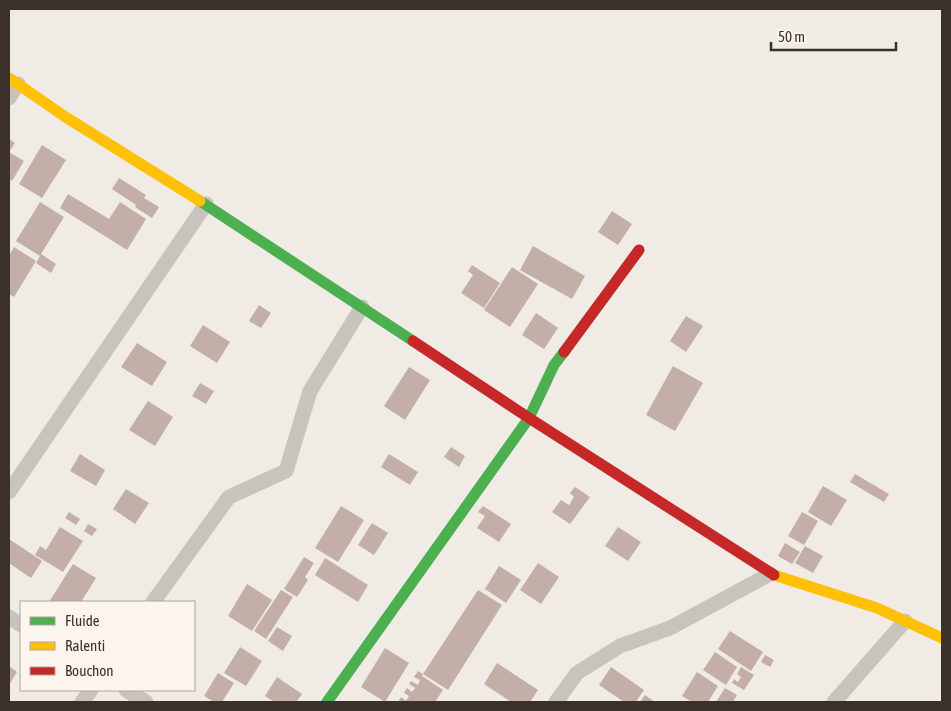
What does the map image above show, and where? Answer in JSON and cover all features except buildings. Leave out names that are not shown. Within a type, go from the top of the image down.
[{"type":"street","points":[[9,98],[13,81],[64,116],[206,204],[529,418],[770,574],[877,608],[942,638]]},
{"type":"street","points":[[9,492],[206,204]]},
{"type":"street","points":[[327,702],[529,418],[554,365],[639,250]]},
{"type":"street","points":[[154,601],[229,497],[286,471],[310,391],[362,307]]},
{"type":"street","points":[[556,702],[577,673],[620,646],[670,628],[770,574]]},
{"type":"street","points":[[9,617],[20,624]]},
{"type":"street","points":[[834,702],[904,621]]},
{"type":"street","points":[[82,702],[90,691]]},
{"type":"street","points":[[128,691],[146,702]]},
{"type":"traffic: fast","points":[[200,201],[413,341]]},
{"type":"traffic: fast","points":[[327,702],[529,418],[554,365],[564,352]]},
{"type":"traffic: slow","points":[[9,78],[64,116],[200,201]]},
{"type":"traffic: slow","points":[[774,575],[877,608],[942,638]]},
{"type":"traffic: jam","points":[[564,352],[639,250]]},
{"type":"traffic: jam","points":[[413,341],[529,418],[774,575]]}]
